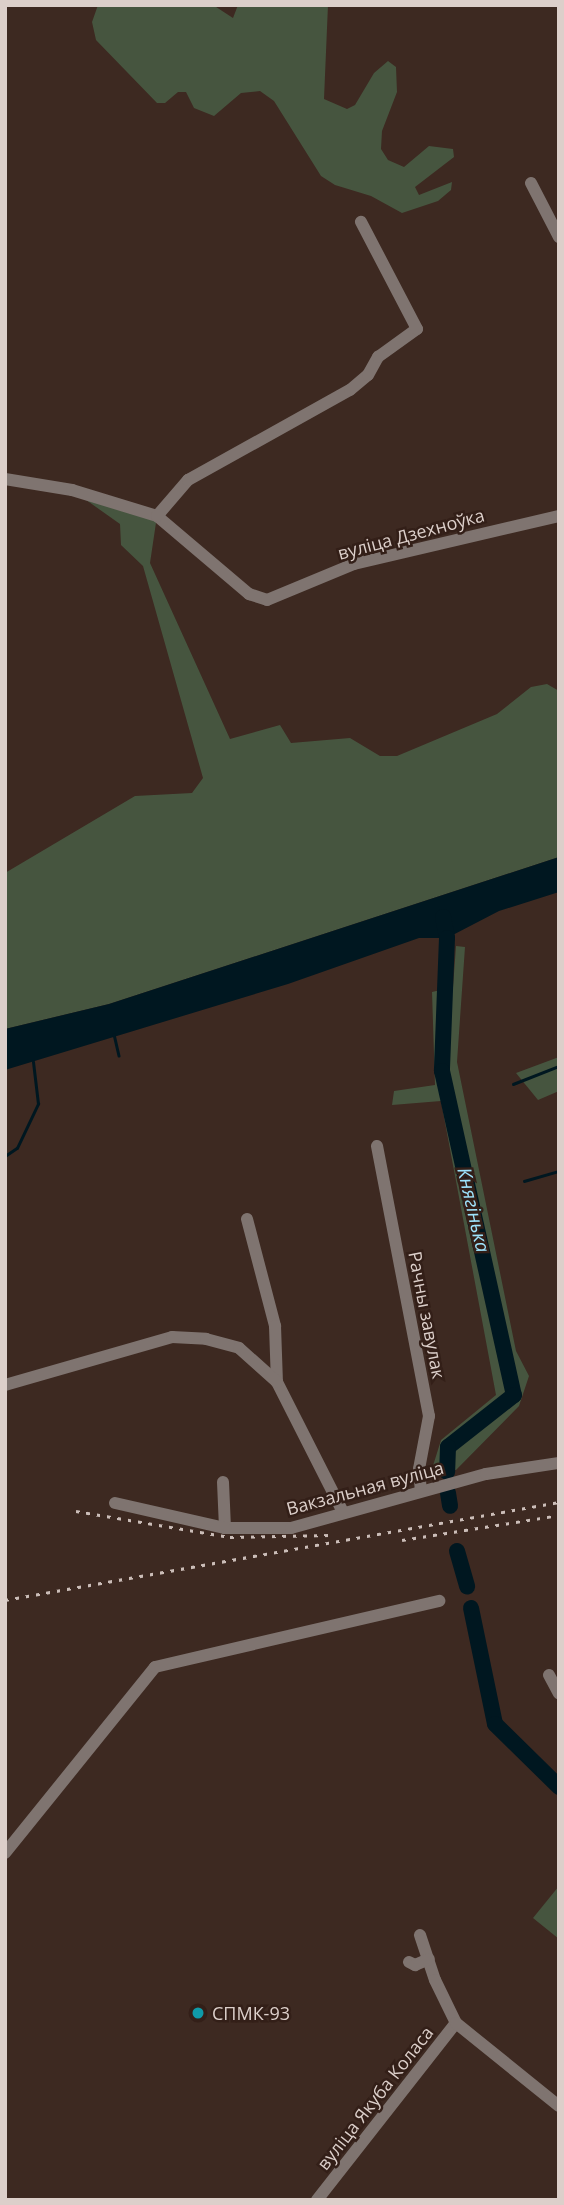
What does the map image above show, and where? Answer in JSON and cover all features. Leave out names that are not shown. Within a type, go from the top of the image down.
[{"type":"street","points":[[531,183],[559,237]]},
{"type":"street","points":[[5,478],[72,490],[157,516],[188,480],[350,390],[368,375],[378,357],[417,329],[361,222]]},
{"type":"street","name":"вуліца Дзехноўка","points":[[157,516],[249,594],[267,600],[354,564],[559,516]]},
{"type":"street","name":"Рачны завулак","points":[[377,1146],[429,1416],[419,1469],[421,1490]]},
{"type":"street","points":[[247,1219],[275,1326],[277,1382]]},
{"type":"street","points":[[5,1385],[172,1337],[205,1339],[239,1348],[277,1382],[343,1512]]},
{"type":"street","name":"Вакзальная вуліца","points":[[115,1503],[225,1528],[291,1528],[421,1490],[559,1463]]},
{"type":"street","points":[[223,1482],[225,1528]]},
{"type":"street","points":[[5,1853],[155,1667],[439,1601]]},
{"type":"street","points":[[549,1675],[559,1694]]},
{"type":"street","points":[[420,1935],[456,2023]]},
{"type":"street","points":[[409,1962],[415,1965],[429,1959]]},
{"type":"street","name":"вуліца Якуба Коласа","points":[[317,2200],[456,2023],[559,2106]]},
{"type":"green space","points":[[98,5],[213,5],[233,18],[238,5],[328,5],[324,99],[347,109],[355,105],[374,73],[388,61],[396,67],[397,92],[382,131],[381,149],[388,160],[404,167],[429,146],[453,149],[454,157],[415,187],[419,195],[452,182],[451,190],[438,201],[402,213],[371,196],[335,185],[321,176],[274,101],[260,91],[241,93],[214,116],[194,108],[186,92],[178,92],[165,103],[157,103],[96,40],[92,22]]},
{"type":"green space","points":[[72,490],[157,516],[150,563],[230,739],[280,725],[291,743],[350,738],[380,756],[397,756],[497,714],[531,687],[547,684],[559,691],[559,857],[109,1004],[5,1029],[5,873],[135,796],[192,793],[203,778],[143,566],[121,545],[120,524]]},
{"type":"green space","points":[[456,946],[465,947],[457,1062],[516,1351],[529,1376],[519,1406],[456,1470],[432,1469],[441,1440],[496,1395],[441,1101],[392,1105],[394,1091],[435,1085],[432,992],[453,987]]},
{"type":"green space","points":[[559,1057],[559,1091],[538,1100],[516,1073]]},
{"type":"green space","points":[[559,1886],[559,1939],[533,1918]]},
{"type":"water","points":[[559,857],[559,892],[499,911],[447,938],[419,938],[288,984],[5,1070],[5,1029],[109,1004]]},
{"type":"waterway","name":"Княгінька","points":[[443,917],[447,938],[442,1071],[514,1395],[448,1447],[447,1472]]},
{"type":"waterway","points":[[114,1034],[119,1055]]},
{"type":"waterway","points":[[5,1156],[17,1148],[38,1104],[33,1062]]},
{"type":"waterway","points":[[513,1084],[559,1066]]},
{"type":"waterway","points":[[524,1181],[559,1171]]},
{"type":"waterway","name":"Княгінька","points":[[448,1493],[450,1506]]},
{"type":"waterway","name":"Княгінька","points":[[457,1551],[467,1587]]},
{"type":"waterway","name":"Княгінька","points":[[471,1608],[495,1724],[559,1787]]},
{"type":"railway","points":[[5,1600],[559,1502]]},
{"type":"railway","points":[[76,1511],[230,1537],[331,1535]]},
{"type":"railway","points":[[402,1540],[559,1515]]},
{"type":"place","name":"СПМК-93","points":[[198,2013]]}]
